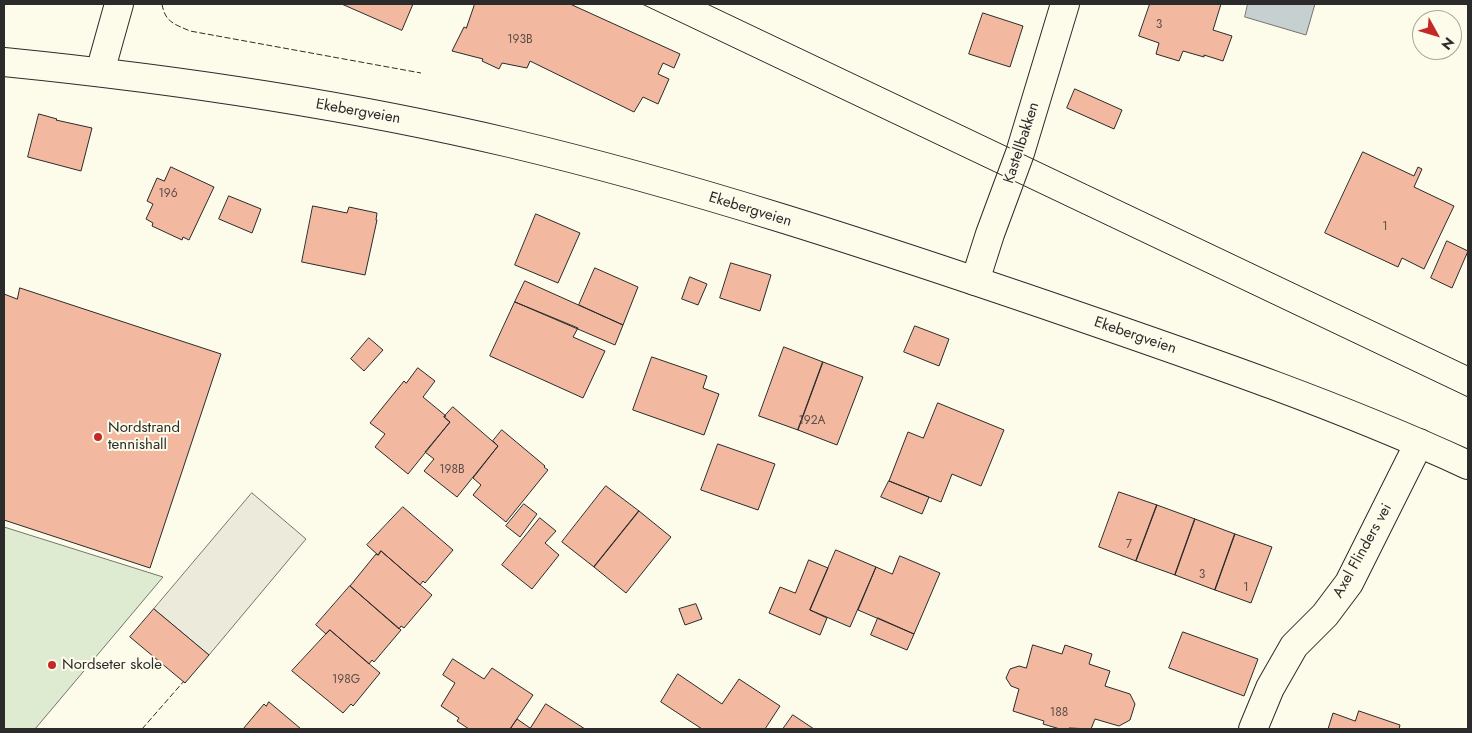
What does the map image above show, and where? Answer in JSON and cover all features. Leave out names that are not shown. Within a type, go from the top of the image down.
[{"type":"main road","points":[[100,72],[119,4]]},
{"type":"main road","name":"Kastellbakken","points":[[975,281],[1020,153],[1065,4]]},
{"type":"main road","name":"Ekebergveien","points":[[4,62],[155,79],[340,109],[510,143],[583,162],[727,202],[975,281],[1279,386],[1468,465]]},
{"type":"main road","name":"Axel Flinders vei","points":[[1253,729],[1270,688],[1294,646],[1325,615],[1349,583],[1419,443]]},
{"type":"green space","name":"Nordseter skole","points":[[4,527],[163,577],[35,729],[4,729]]},
{"type":"shaded area","points":[[1248,4],[1315,4],[1306,35],[1245,17]]},
{"type":"shaded area","points":[[252,493],[306,539],[209,655],[154,609]]},
{"type":"building","points":[[342,4],[413,4],[402,30]]},
{"type":"building","points":[[475,4],[570,4],[680,54],[674,68],[663,63],[658,74],[669,79],[658,104],[643,97],[634,112],[530,61],[527,68],[502,63],[499,69],[482,61],[483,59],[452,51],[464,27],[466,28]]},
{"type":"building","points":[[1150,4],[1221,4],[1213,30],[1232,36],[1223,61],[1183,51],[1179,61],[1156,54],[1159,43],[1139,36]]},
{"type":"building","points":[[983,13],[1023,26],[1010,67],[969,54]]},
{"type":"building","points":[[1075,89],[1122,110],[1114,129],[1067,108]]},
{"type":"building","points":[[39,114],[92,128],[81,171],[28,157]]},
{"type":"building","points":[[1363,152],[1414,176],[1418,167],[1422,169],[1414,187],[1454,206],[1424,269],[1402,258],[1398,267],[1325,233]]},
{"type":"building","points":[[171,167],[214,187],[189,240],[183,237],[182,240],[152,226],[153,223],[146,219],[153,204],[147,201],[157,178],[164,181]]},
{"type":"building","points":[[229,196],[261,209],[252,233],[219,219]]},
{"type":"building","points":[[313,206],[347,213],[349,207],[377,213],[365,275],[302,262]]},
{"type":"building","points":[[536,214],[580,233],[558,283],[515,265]]},
{"type":"building","points":[[1447,241],[1468,251],[1452,288],[1431,278]]},
{"type":"building","points":[[731,263],[771,275],[760,311],[720,298]]},
{"type":"building","points":[[595,268],[638,287],[623,325],[579,305]]},
{"type":"building","points":[[690,277],[707,284],[698,305],[682,299]]},
{"type":"building","points":[[525,281],[623,325],[615,345],[515,302]]},
{"type":"building","name":"Nordstrand tennishall","points":[[20,288],[221,354],[150,568],[4,520],[4,294],[17,299]]},
{"type":"building","points":[[515,302],[578,328],[573,337],[605,351],[583,398],[490,356]]},
{"type":"building","points":[[915,326],[949,339],[939,366],[904,352]]},
{"type":"building","points":[[369,338],[383,350],[364,371],[351,359]]},
{"type":"building","points":[[784,347],[823,362],[798,430],[759,416]]},
{"type":"building","points":[[652,357],[707,376],[703,388],[719,394],[704,435],[633,410]]},
{"type":"building","points":[[823,362],[863,377],[837,445],[798,430]]},
{"type":"building","points":[[418,368],[435,381],[423,397],[446,416],[444,417],[450,422],[408,474],[375,447],[385,434],[370,423],[404,381],[406,383]]},
{"type":"building","points":[[938,403],[1004,430],[981,486],[952,474],[941,502],[889,481],[908,432],[923,438]]},
{"type":"building","points":[[453,407],[498,446],[457,497],[424,471],[434,459],[425,452],[450,422],[444,417]]},
{"type":"building","points":[[502,430],[548,470],[506,522],[473,495],[481,485],[473,478],[498,446],[493,441]]},
{"type":"building","points":[[718,444],[775,464],[758,510],[701,490]]},
{"type":"building","points":[[889,481],[929,497],[922,514],[881,497]]},
{"type":"building","points":[[606,486],[639,511],[594,567],[562,542]]},
{"type":"building","points":[[1119,492],[1157,505],[1136,561],[1099,547]]},
{"type":"building","points":[[524,504],[537,514],[520,537],[506,526]]},
{"type":"building","points":[[1157,505],[1195,519],[1175,575],[1136,561]]},
{"type":"building","points":[[403,507],[453,550],[425,583],[423,581],[420,585],[381,551],[378,555],[367,545]]},
{"type":"building","points":[[639,511],[671,537],[626,593],[594,567]]},
{"type":"building","points":[[540,518],[556,531],[545,543],[559,555],[532,589],[502,565]]},
{"type":"building","points":[[1195,519],[1235,534],[1215,590],[1175,575]]},
{"type":"building","points":[[1235,534],[1272,547],[1251,603],[1215,590]]},
{"type":"building","points":[[836,550],[876,567],[850,627],[810,610]]},
{"type":"building","points":[[381,551],[432,595],[404,628],[401,626],[399,629],[350,586],[376,554],[378,555]]},
{"type":"building","points":[[900,556],[940,573],[914,634],[858,610],[876,567],[892,574]]},
{"type":"building","points":[[809,560],[828,568],[810,610],[827,618],[820,635],[769,613],[780,587],[795,593]]},
{"type":"building","points":[[350,586],[401,630],[374,662],[372,660],[369,664],[330,630],[326,634],[316,625]]},
{"type":"building","points":[[696,604],[702,619],[685,625],[679,609]]},
{"type":"building","points":[[154,609],[209,655],[185,683],[130,637]]},
{"type":"building","points":[[878,618],[914,634],[907,650],[871,635]]},
{"type":"building","points":[[330,630],[380,673],[353,706],[351,704],[343,713],[292,671]]},
{"type":"building","points":[[1183,632],[1258,659],[1244,696],[1169,668]]},
{"type":"building","points":[[1033,645],[1062,654],[1065,645],[1092,654],[1089,664],[1110,671],[1105,686],[1130,694],[1135,704],[1130,720],[1119,726],[1095,719],[1091,729],[1060,729],[1043,724],[1044,721],[1013,711],[1019,689],[1011,686],[1006,678],[1010,669],[1019,666],[1026,668]]},
{"type":"building","points":[[453,659],[484,679],[492,668],[533,695],[510,729],[469,729],[457,721],[459,718],[441,706],[455,683],[443,675]]},
{"type":"building","points":[[678,674],[722,704],[739,679],[780,706],[765,729],[702,729],[661,702]]},
{"type":"building","points":[[269,702],[301,729],[243,729],[264,704],[266,706]]},
{"type":"building","points":[[546,704],[585,729],[510,729],[517,719],[530,728]]},
{"type":"building","points":[[1359,711],[1400,725],[1399,729],[1328,729],[1333,713],[1355,721]]},
{"type":"building","points":[[793,715],[814,729],[783,729]]},
{"type":"tram line","points":[[642,4],[1468,397]]},
{"type":"tram line","points":[[707,4],[1468,366]]},
{"type":"fence","points":[[162,4],[165,15],[171,22],[190,31],[421,73]]},
{"type":"fence","points":[[142,729],[184,681]]},
{"type":"place","name":"Nordstrand tennishall","points":[[98,437]]},
{"type":"place","name":"Nordseter skole","points":[[52,665]]}]
